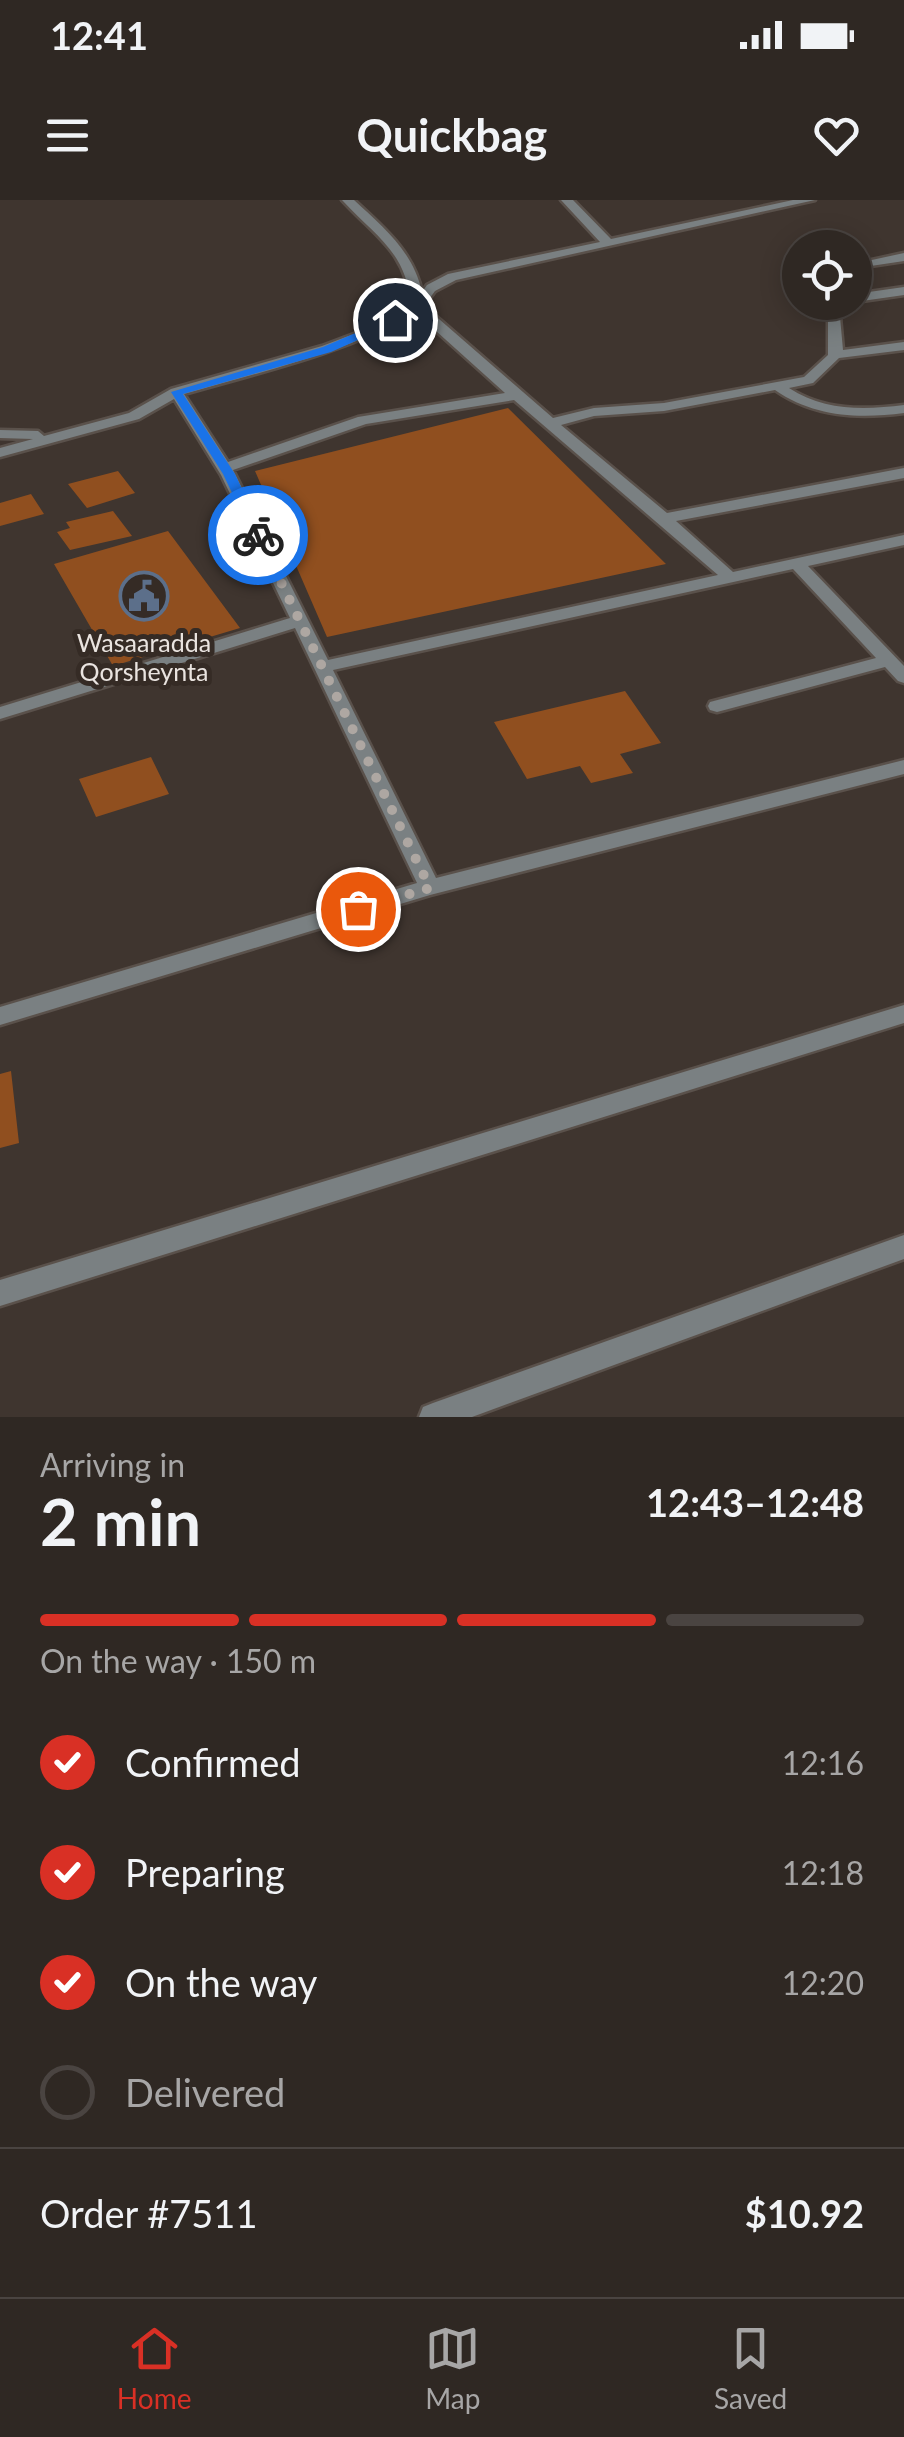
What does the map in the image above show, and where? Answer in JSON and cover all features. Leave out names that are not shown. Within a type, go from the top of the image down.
[{"type":"street","points":[[348,200],[410,262],[417,283],[418,307],[517,396],[666,518],[728,577]]},
{"type":"street","points":[[567,200],[608,243]]},
{"type":"street","points":[[0,453],[134,416],[176,392],[327,349],[372,332],[418,307],[431,288],[452,276],[809,200]]},
{"type":"street","points":[[872,261],[904,256]]},
{"type":"street","points":[[872,296],[904,292]]},
{"type":"street","points":[[550,423],[594,412],[664,407],[808,380],[826,368],[835,355],[840,338],[836,320]]},
{"type":"street","points":[[835,355],[904,346]]},
{"type":"street","points":[[779,387],[797,401],[827,410],[904,409]]},
{"type":"street","points":[[176,392],[225,468],[430,888]]},
{"type":"street","points":[[225,468],[362,420],[517,396]]},
{"type":"street","points":[[0,434],[56,436]]},
{"type":"street","points":[[666,518],[904,473]]},
{"type":"street","points":[[322,668],[904,540]]},
{"type":"street","points":[[796,563],[904,677]]},
{"type":"street","points":[[0,713],[299,621]]},
{"type":"street","points":[[716,706],[888,662]]},
{"type":"street","points":[[0,1016],[430,888],[904,767]]},
{"type":"street","points":[[0,1293],[190,1238],[549,1122],[904,1014]]},
{"type":"street","points":[[433,1417],[904,1247]]},
{"type":"building","points":[[508,408],[666,564],[327,637],[255,471]]},
{"type":"building","points":[[118,471],[135,493],[87,508],[68,484]]},
{"type":"building","points":[[31,494],[44,514],[0,526],[0,503]]},
{"type":"building","points":[[113,511],[132,536],[70,550],[57,532],[70,528],[66,522]]},
{"type":"building","name":"Wasaaradda Qorsheynta","points":[[168,531],[240,628],[113,666],[54,564]]},
{"type":"building","points":[[625,691],[661,743],[620,754],[633,773],[591,783],[580,766],[527,779],[494,722]]},
{"type":"building","points":[[151,757],[169,794],[96,817],[79,779]]},
{"type":"building","points":[[11,1071],[19,1143],[0,1148],[0,1074]]},
{"type":"way so far","points":[[258,535],[430,888],[358,909]]},
{"type":"place","name":"Wasaaradda Qorsheynta","points":[[144,596]]},
{"type":"route","points":[[258,535],[229,474],[176,392],[327,349],[395,320]]}]
